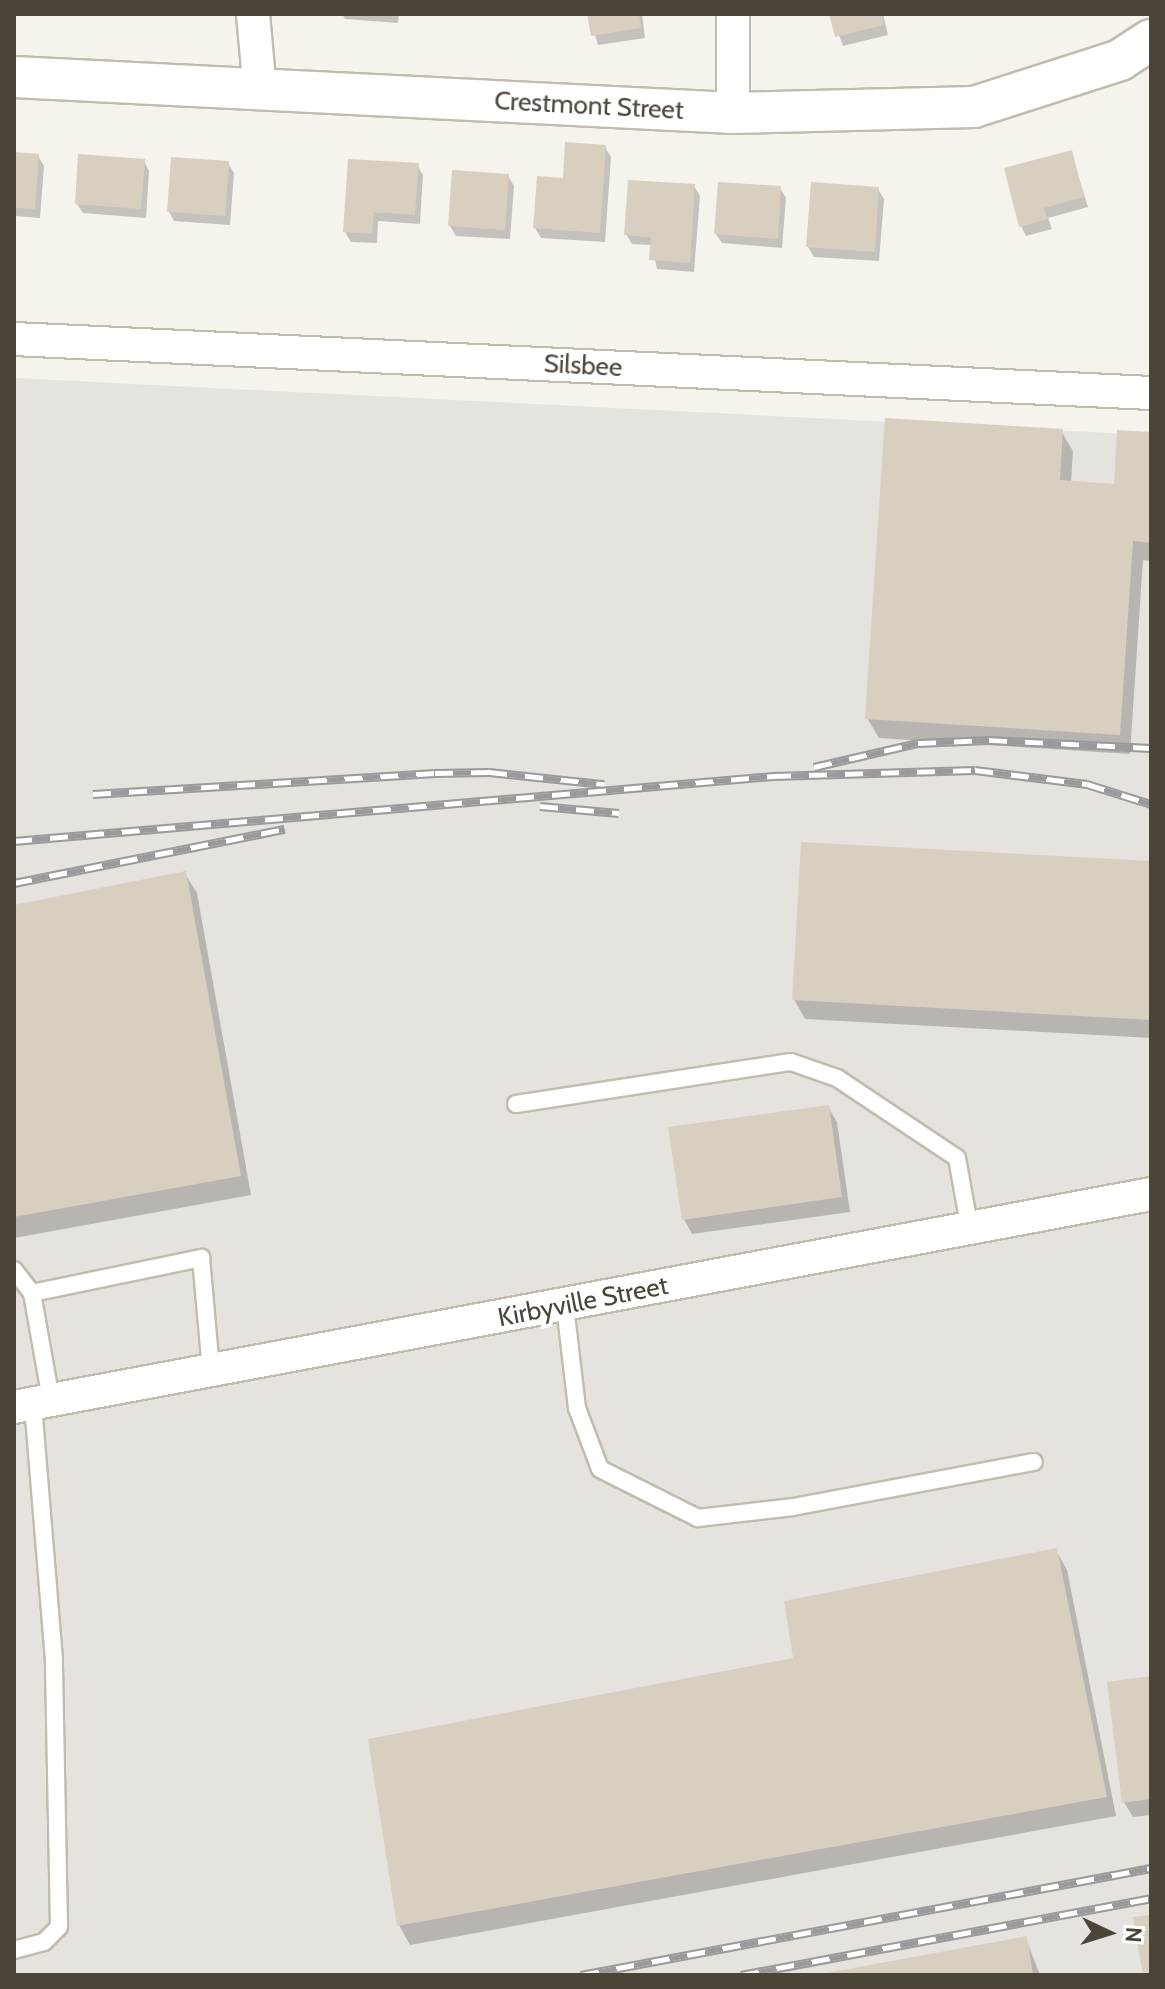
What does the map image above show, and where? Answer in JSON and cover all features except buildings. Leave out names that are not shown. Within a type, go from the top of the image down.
[{"type":"street","points":[[253,14],[260,91]]},
{"type":"street","points":[[733,14],[733,113]]},
{"type":"street","name":"Crestmont Street","points":[[14,77],[733,113],[974,107],[1120,60],[1151,40]]},
{"type":"street","name":"Silsbee","points":[[14,339],[1151,393]]},
{"type":"street","name":"Kirbyville Street","points":[[33,1403],[565,1306],[1151,1194]]},
{"type":"lane","points":[[516,1104],[791,1062],[837,1078],[957,1158],[970,1230]]},
{"type":"lane","points":[[32,1293],[201,1258],[211,1370]]},
{"type":"lane","points":[[14,1270],[32,1293],[33,1403],[54,1660],[59,1927],[44,1942],[14,1950]]},
{"type":"lane","points":[[565,1306],[577,1408],[600,1469],[698,1518],[793,1507],[1034,1462]]},
{"type":"shaded area","points":[[14,378],[1151,435],[1151,1975],[14,1975]]},
{"type":"railway","points":[[814,767],[918,743],[989,740],[1151,748]]},
{"type":"railway","points":[[14,841],[773,776],[975,770],[1087,784],[1151,804]]},
{"type":"railway","points":[[93,794],[435,773],[489,772],[604,784]]},
{"type":"railway","points":[[540,806],[619,813]]},
{"type":"railway","points":[[14,883],[285,829]]},
{"type":"railway","points":[[581,1975],[1151,1868]]},
{"type":"railway","points":[[741,1975],[1151,1898]]}]
